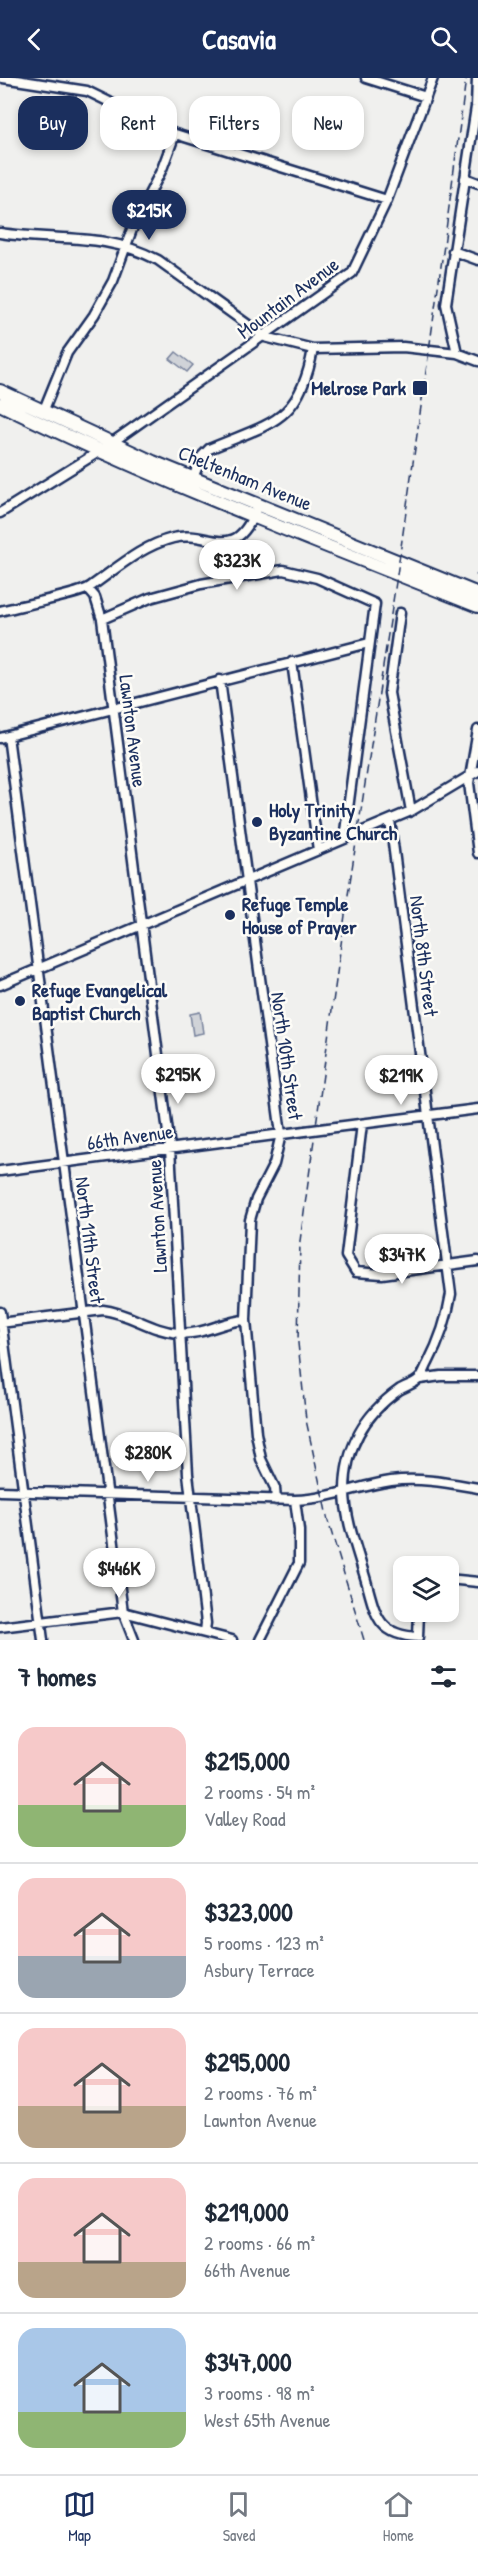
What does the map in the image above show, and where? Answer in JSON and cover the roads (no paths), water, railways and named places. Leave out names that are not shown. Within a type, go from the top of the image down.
[{"type":"highway","name":"Cheltenham Avenue","points":[[0,391],[193,478],[256,511],[478,606]]},
{"type":"highway","name":"Cheltenham Avenue","points":[[0,406],[100,451],[478,594]]},
{"type":"street","points":[[3,78],[87,91],[100,97]]},
{"type":"street","points":[[366,78],[426,97]]},
{"type":"street","name":"Mountain Avenue","points":[[0,513],[112,443],[265,337],[352,273],[387,200],[433,78]]},
{"type":"street","points":[[457,353],[446,304],[477,107],[477,78]]},
{"type":"street","points":[[177,135],[387,200]]},
{"type":"street","points":[[43,412],[67,353],[94,315],[113,281],[147,193],[162,169],[169,150]]},
{"type":"street","points":[[465,178],[478,183]]},
{"type":"street","points":[[0,233],[90,239],[125,246],[158,260],[265,337],[313,349],[387,346],[457,353],[478,361]]},
{"type":"street","points":[[453,251],[478,260]]},
{"type":"street","points":[[193,478],[202,456],[208,449],[282,417],[301,392],[313,349]]},
{"type":"street","points":[[0,611],[88,589],[123,562],[157,543],[175,537],[216,542],[230,540],[245,530],[256,511]]},
{"type":"street","points":[[102,618],[112,616],[150,598],[191,587],[283,570],[317,578],[375,604],[346,838]]},
{"type":"street","name":"Lawnton Avenue","points":[[88,589],[95,597],[102,618],[170,1148],[190,1497],[206,1623],[205,1632]]},
{"type":"street","points":[[400,613],[389,693],[411,811]]},
{"type":"street","points":[[4,737],[369,643]]},
{"type":"street","points":[[292,662],[318,850]]},
{"type":"street","name":"North 10th Street","points":[[220,680],[281,1134],[273,1164],[256,1199],[250,1220],[246,1320],[256,1433],[261,1458],[275,1488],[276,1500]]},
{"type":"street","points":[[478,730],[474,772],[469,788],[478,853]]},
{"type":"street","name":"North 11th Street","points":[[4,737],[38,970],[123,1612],[134,1640]]},
{"type":"street","points":[[0,985],[411,811],[474,772]]},
{"type":"street","name":"North 8th Street","points":[[390,820],[451,1294],[447,1319],[438,1344],[420,1379]]},
{"type":"street","name":"66th Avenue","points":[[0,1171],[478,1109]]},
{"type":"street","points":[[362,1124],[346,1256],[350,1266],[357,1273],[382,1274],[478,1261]]},
{"type":"street","points":[[1,1323],[83,1312],[111,1311],[154,1329],[180,1334],[202,1332],[235,1321],[246,1320]]},
{"type":"street","points":[[0,1312],[43,1640]]},
{"type":"street","points":[[419,1622],[419,1638],[392,1632],[376,1618],[348,1513],[345,1491],[348,1463],[356,1437],[373,1411],[400,1390],[420,1379],[441,1376],[478,1376]]},
{"type":"street","points":[[0,1491],[295,1500],[314,1499],[392,1481],[430,1480],[478,1488]]},
{"type":"street","points":[[260,1640],[299,1563],[299,1530],[295,1500]]},
{"type":"street","points":[[459,1580],[478,1582]]},
{"type":"street","points":[[0,1627],[123,1612],[232,1640]]},
{"type":"railway","points":[[364,1640],[328,1521],[306,1420],[298,1343],[300,1241],[346,908],[396,582],[466,78]]},
{"type":"place","name":"Melrose Park","points":[[420,388]]},
{"type":"place","name":"Holy Trinity Byzantine Church","points":[[257,822]]},
{"type":"place","name":"Refuge Temple House of Prayer","points":[[230,915]]},
{"type":"place","name":"Refuge Evangelical Baptist Church","points":[[20,1001]]}]
